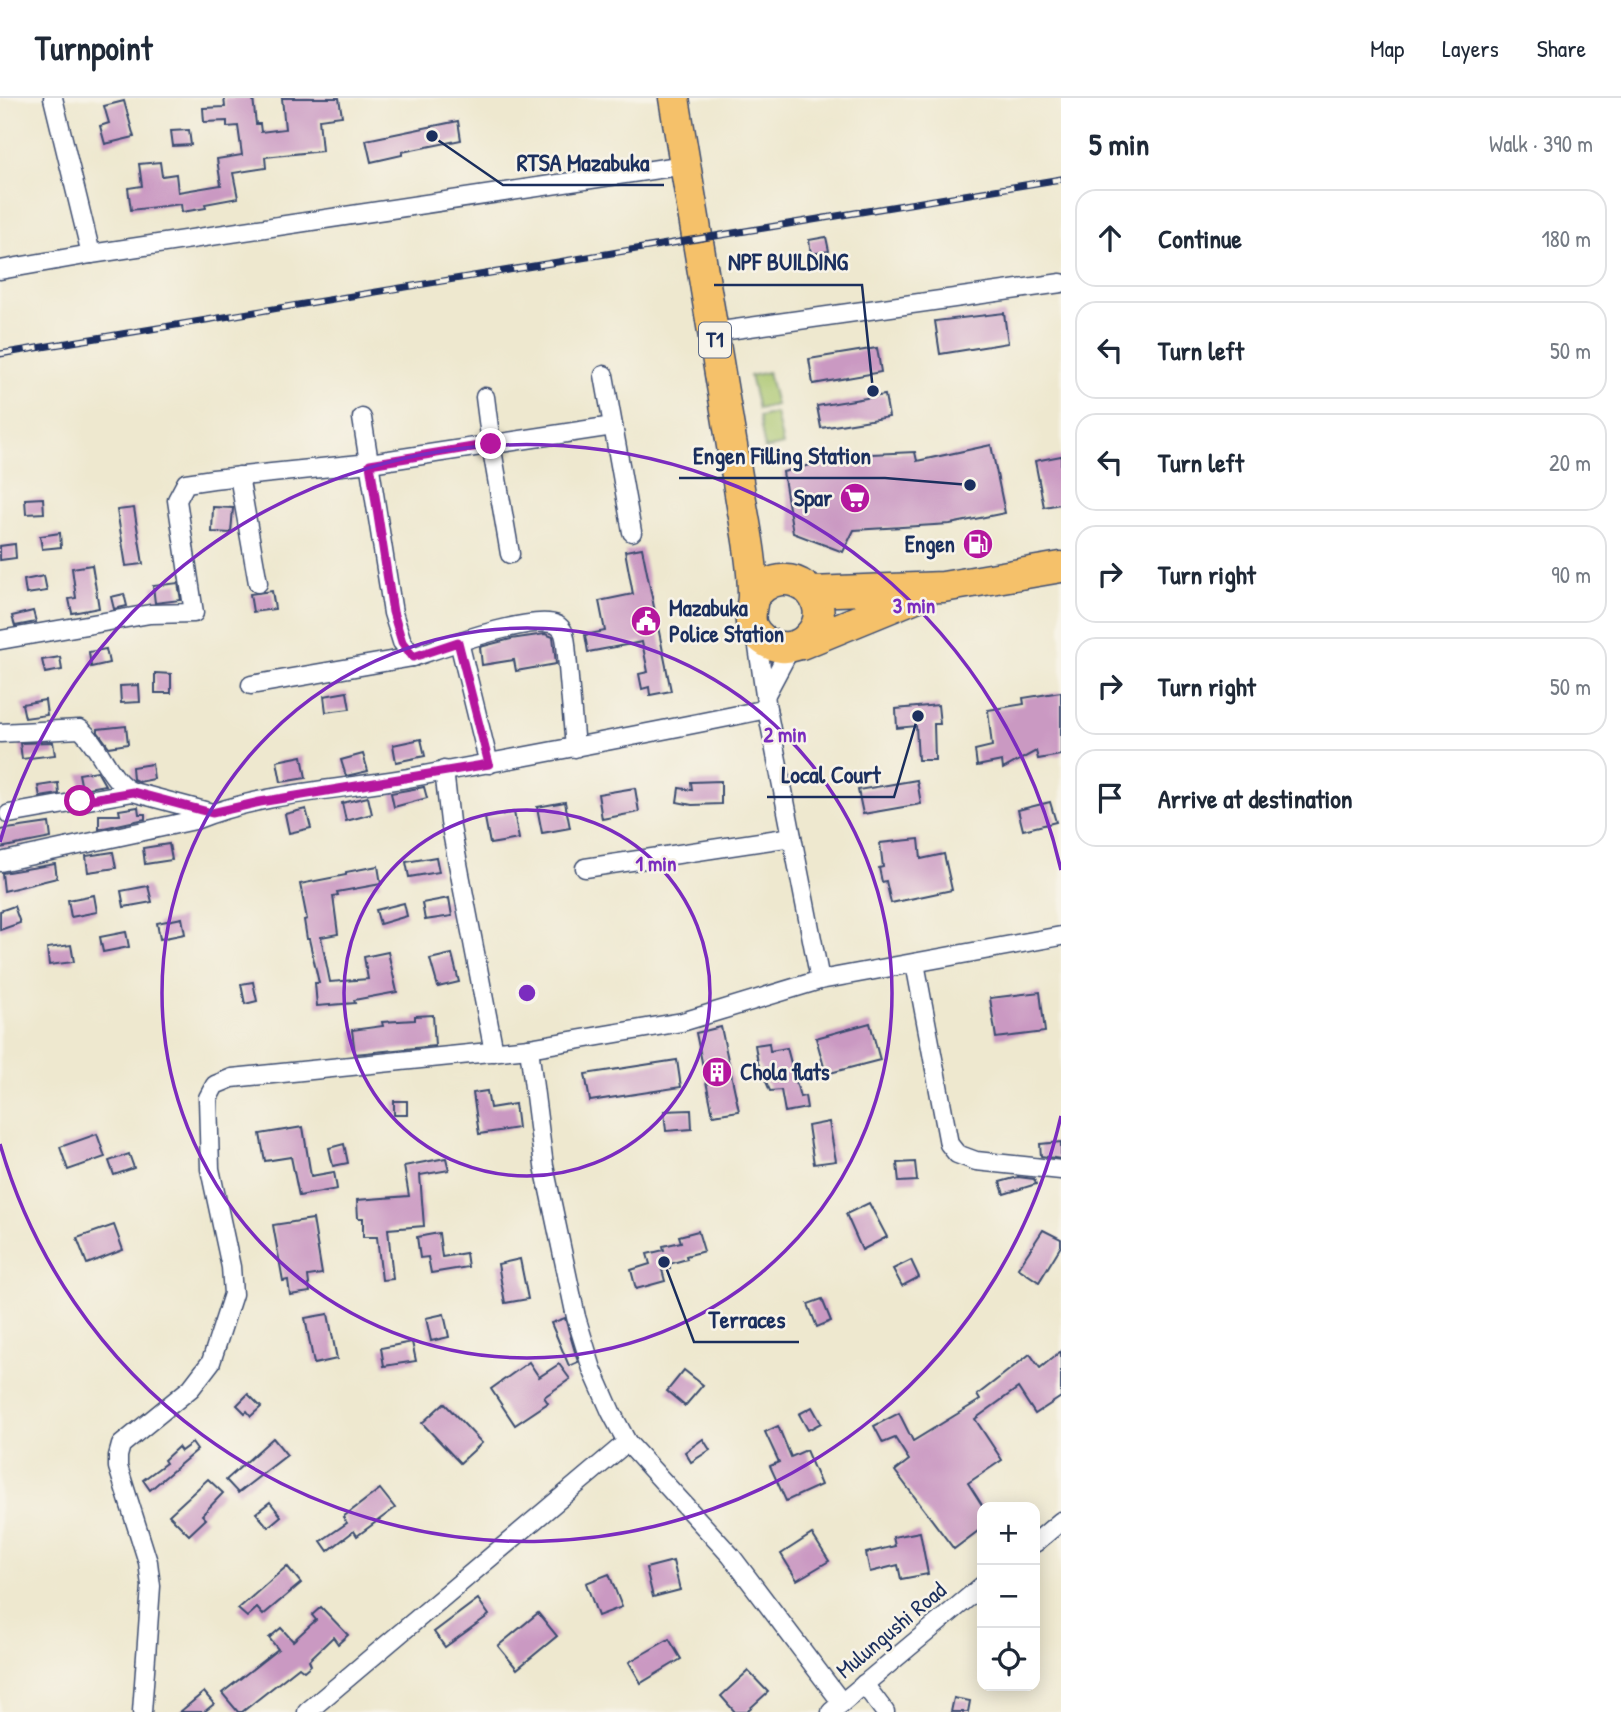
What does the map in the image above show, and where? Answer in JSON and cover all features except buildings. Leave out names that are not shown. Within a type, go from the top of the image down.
[{"type":"highway","name":"T1","points":[[674,98],[744,515],[753,598],[750,616],[755,633]]},
{"type":"highway","name":"T1","points":[[744,515],[780,579]]},
{"type":"highway","points":[[811,592],[943,587],[1061,566]]},
{"type":"highway","points":[[753,598],[760,589],[780,579],[797,582],[811,592],[817,603],[816,627],[795,646]]},
{"type":"highway","points":[[755,633],[765,642],[778,647],[795,646],[943,587]]},
{"type":"street","points":[[53,98],[91,254]]},
{"type":"street","points":[[0,270],[685,165]]},
{"type":"street","points":[[714,332],[1061,283]]},
{"type":"street","points":[[604,375],[632,532]]},
{"type":"street","points":[[485,397],[510,554]]},
{"type":"street","points":[[362,418],[393,612],[402,642],[413,657]]},
{"type":"street","points":[[0,640],[150,614],[194,613],[177,500],[186,484],[239,476],[370,464],[613,426]]},
{"type":"street","points":[[239,476],[258,583]]},
{"type":"street","points":[[251,685],[413,657],[524,624],[550,623],[559,625],[563,630],[566,644],[575,748]]},
{"type":"street","points":[[755,633],[820,980]]},
{"type":"street","points":[[458,642],[489,764]]},
{"type":"street","points":[[0,862],[195,820],[212,813],[260,802],[575,748],[766,701],[795,646]]},
{"type":"street","points":[[0,733],[80,729],[119,784],[133,792],[212,813]]},
{"type":"street","points":[[444,770],[450,822],[494,1052]]},
{"type":"street","points":[[9,814],[133,792]]},
{"type":"street","points":[[585,868],[792,837]]},
{"type":"street","points":[[142,1712],[151,1586],[148,1562],[118,1467],[118,1455],[121,1446],[191,1388],[211,1362],[233,1294],[231,1267],[210,1169],[208,1098],[215,1085],[232,1078],[529,1048],[682,1022],[820,980],[1061,936]]},
{"type":"street","points":[[915,963],[949,1144],[957,1154],[976,1161],[1061,1170]]},
{"type":"street","points":[[529,1048],[544,1166],[576,1317],[592,1369],[627,1442],[731,1556],[836,1707]]},
{"type":"street","points":[[307,1712],[627,1442]]},
{"type":"street","points":[[1040,1539],[1061,1521]]},
{"type":"street","name":"Mulungushi Road","points":[[836,1707],[977,1590]]},
{"type":"street","points":[[864,1684],[885,1712]]},
{"type":"green space","points":[[768,372],[776,405],[758,409],[750,376]]},
{"type":"green space","points":[[776,413],[783,445],[765,449],[759,417]]},
{"type":"railway","points":[[0,354],[1061,179]]},
{"type":"place","name":"RTSA Mazabuka","points":[[432,136]]},
{"type":"place","name":"NPF BUILDING","points":[[873,391]]},
{"type":"place","name":"Engen Filling Station","points":[[970,485]]},
{"type":"place","name":"Spar","points":[[855,498]]},
{"type":"place","name":"Engen","points":[[978,544]]},
{"type":"place","name":"Mazabuka Police Station","points":[[646,621]]},
{"type":"place","name":"Local Court","points":[[918,716]]},
{"type":"place","name":"Chola flats","points":[[717,1072]]},
{"type":"place","name":"Terraces","points":[[664,1262]]},
{"type":"route","points":[[80,801],[133,792],[212,813],[260,802],[489,764],[458,642],[413,657],[402,642],[393,612],[370,464],[491,444]]}]
